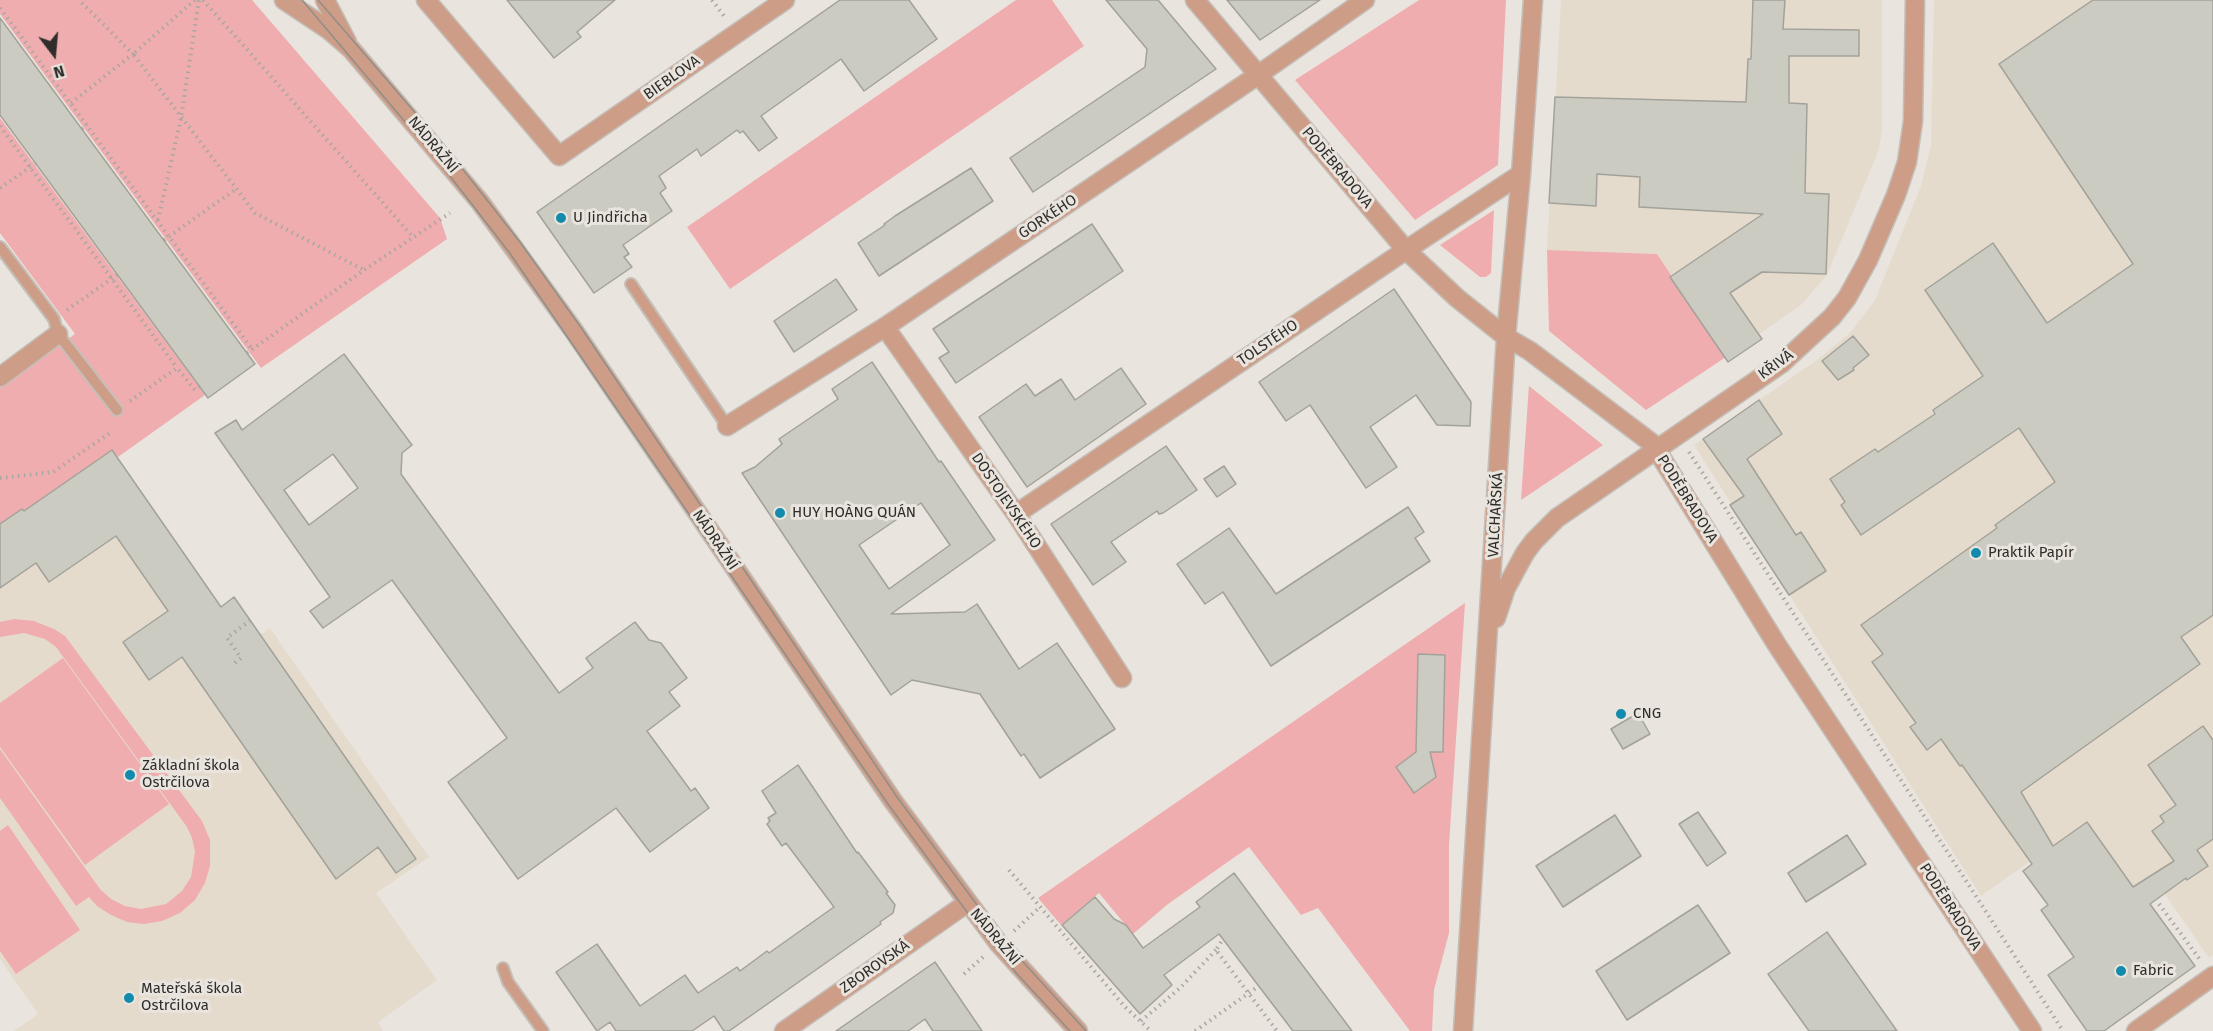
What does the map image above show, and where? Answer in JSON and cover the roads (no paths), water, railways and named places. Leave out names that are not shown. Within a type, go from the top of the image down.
[{"type":"street","name":"NÁDRAŽNÍ","points":[[284,0],[351,49],[444,158],[515,247],[856,747],[967,903],[999,944],[1078,1031]]},
{"type":"street","name":"NÁDRAŽNÍ","points":[[325,0],[351,49]]},
{"type":"street","name":"BIEBLOVA","points":[[426,0],[559,156],[785,0]]},
{"type":"street","name":"PODĚBRADOVA","points":[[1195,0],[1406,250],[1457,298],[1506,337],[1530,351],[1656,448],[1777,645],[2032,1031]]},
{"type":"street","name":"GORKÉHO","points":[[727,426],[885,327],[1365,0]]},
{"type":"street","name":"VALCHAŘSKÁ","points":[[1463,1031],[1506,337],[1521,174],[1533,0]]},
{"type":"street","name":"KŘIVÁ","points":[[1489,640],[1506,588],[1516,568],[1534,541],[1557,518],[1795,352],[1832,317],[1859,279],[1896,195],[1907,162],[1913,121],[1915,0]]},
{"type":"street","name":"TOLSTÉHO","points":[[1016,514],[1521,174]]},
{"type":"street","points":[[0,377],[56,326]]},
{"type":"street","name":"DOSTOJEVSKÉHO","points":[[885,327],[1016,514],[1122,678]]},
{"type":"street","name":"ZBOROVSKÁ","points":[[784,1031],[967,903]]},
{"type":"street","points":[[2136,1031],[2208,971]]},
{"type":"lane","points":[[0,247],[117,411]]},
{"type":"lane","points":[[631,284],[727,426]]},
{"type":"lane","points":[[503,968],[508,982],[543,1031]]},
{"type":"tram line","points":[[302,0],[439,162],[509,252],[888,804],[978,927],[1018,975],[1070,1031]]},
{"type":"tram line","points":[[318,0],[450,153],[520,242],[580,326],[897,797],[1003,940],[1086,1031]]},
{"type":"place","name":"U Jindřicha","points":[[561,218]]},
{"type":"place","name":"HUY HOÀNG QUÁN","points":[[780,513]]},
{"type":"place","name":"Praktik Papír","points":[[1976,553]]},
{"type":"place","name":"CNG","points":[[1621,714]]},
{"type":"place","name":"Základní škola Ostrčilova","points":[[130,775]]},
{"type":"place","name":"Fabric","points":[[2121,971]]},
{"type":"place","name":"Mateřská škola Ostrčilova","points":[[129,998]]}]
